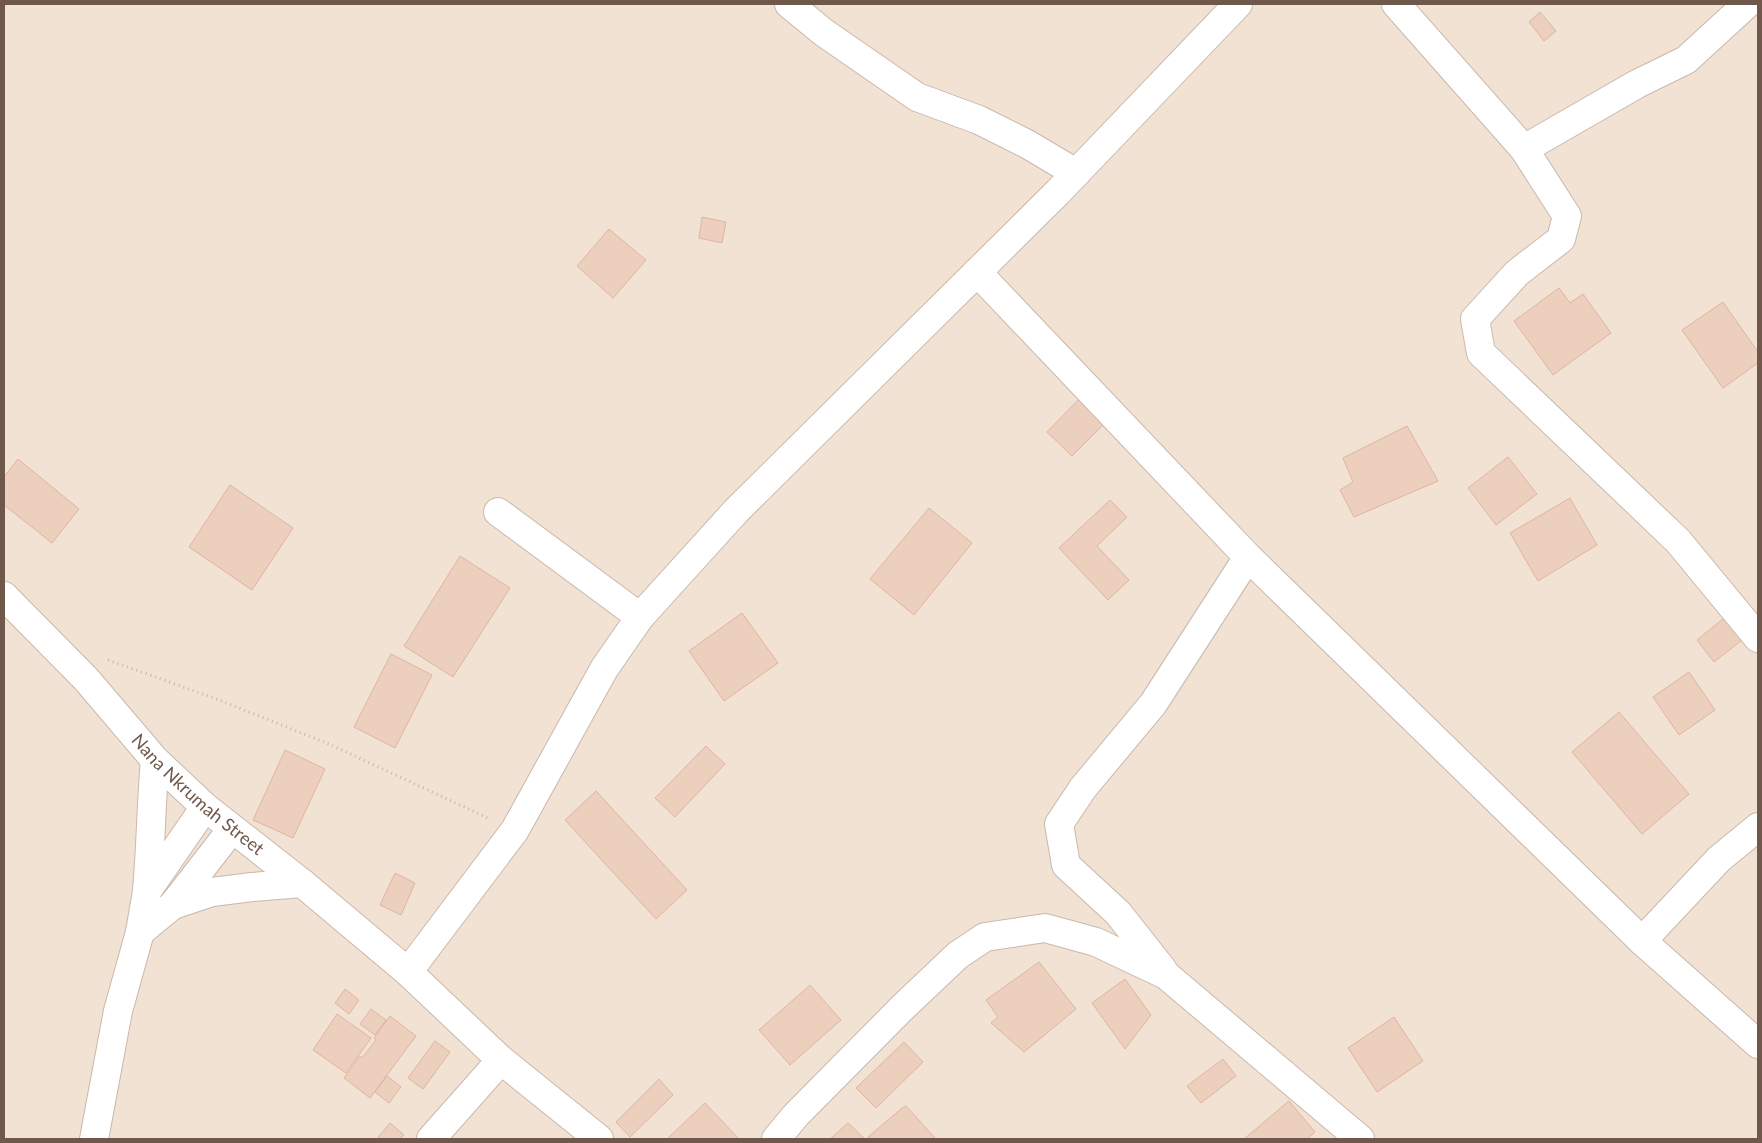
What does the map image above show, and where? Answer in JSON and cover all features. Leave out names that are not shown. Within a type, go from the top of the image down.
[{"type":"street","points":[[789,4],[824,32],[917,97],[979,120],[1027,144],[1076,173]]},
{"type":"street","points":[[408,972],[515,830],[604,669],[640,617],[736,511],[1076,173],[1238,4]]},
{"type":"street","points":[[1396,4],[1524,149],[1567,216],[1561,239],[1517,273],[1475,319],[1481,353],[1678,541],[1758,638]]},
{"type":"street","points":[[1524,149],[1637,84],[1686,60],[1747,4]]},
{"type":"street","points":[[977,272],[1248,556],[1642,941],[1758,1044]]},
{"type":"street","points":[[498,512],[640,617]]},
{"type":"street","points":[[1248,556],[1153,704],[1083,788],[1059,824],[1066,865],[1118,913],[1166,975],[1360,1139]]},
{"type":"street","name":"Nana Nkrumah Street","points":[[4,596],[86,679],[155,760],[205,807],[302,883],[408,972],[502,1060],[598,1139]]},
{"type":"street","points":[[94,1139],[118,1012],[140,932],[147,891],[155,760]]},
{"type":"street","points":[[147,891],[205,807]]},
{"type":"street","points":[[1642,941],[1719,860],[1758,827]]},
{"type":"street","points":[[140,932],[173,905],[232,829]]},
{"type":"street","points":[[173,905],[212,892],[302,883]]},
{"type":"street","points":[[776,1139],[796,1115],[902,1008],[958,955],[985,937],[1045,928],[1096,942],[1166,975]]},
{"type":"street","points":[[431,1139],[502,1060]]},
{"type":"path","points":[[105,659],[214,698],[329,744],[515,830]]},
{"type":"shaded area","points":[[4,4],[1758,4],[1758,1139],[4,1139]]},
{"type":"building","points":[[1540,12],[1556,31],[1544,41],[1529,22]]},
{"type":"building","points":[[702,217],[726,222],[722,243],[699,238]]},
{"type":"building","points":[[609,229],[646,260],[613,298],[577,266]]},
{"type":"building","points":[[1559,288],[1570,303],[1583,294],[1611,333],[1553,375],[1514,321]]},
{"type":"building","points":[[1723,302],[1758,352],[1758,363],[1723,388],[1682,330]]},
{"type":"building","points":[[1081,397],[1106,422],[1072,456],[1047,432]]},
{"type":"building","points":[[1407,426],[1438,481],[1354,517],[1340,490],[1353,482],[1343,458]]},
{"type":"building","points":[[1508,457],[1537,494],[1496,525],[1468,488]]},
{"type":"building","points":[[18,459],[79,509],[52,543],[4,505],[4,477]]},
{"type":"building","points":[[230,485],[293,528],[252,590],[189,547]]},
{"type":"building","points":[[1570,498],[1597,545],[1538,581],[1510,533]]},
{"type":"building","points":[[1110,500],[1127,517],[1097,546],[1129,580],[1108,600],[1059,548]]},
{"type":"building","points":[[929,508],[972,543],[914,615],[870,579]]},
{"type":"building","points":[[460,556],[510,588],[453,677],[404,646]]},
{"type":"building","points":[[742,613],[778,663],[724,701],[689,651]]},
{"type":"building","points":[[1729,614],[1747,636],[1714,662],[1697,640]]},
{"type":"building","points":[[391,654],[432,675],[395,748],[354,727]]},
{"type":"building","points":[[1689,672],[1715,710],[1679,735],[1653,697]]},
{"type":"building","points":[[1619,712],[1689,794],[1642,834],[1572,752]]},
{"type":"building","points":[[706,746],[725,764],[675,817],[655,798]]},
{"type":"building","points":[[285,750],[325,769],[293,838],[253,820]]},
{"type":"building","points":[[596,791],[687,890],[656,919],[565,820]]},
{"type":"building","points":[[395,873],[415,883],[401,915],[380,905]]},
{"type":"building","points":[[1039,962],[1076,1009],[1024,1052],[991,1023],[998,1017],[986,1000]]},
{"type":"building","points":[[1125,979],[1151,1015],[1125,1049],[1092,1003]]},
{"type":"building","points":[[810,985],[841,1020],[790,1065],[759,1030]]},
{"type":"building","points":[[345,989],[359,1000],[349,1014],[335,1003]]},
{"type":"building","points":[[371,1009],[386,1020],[375,1035],[360,1024]]},
{"type":"building","points":[[337,1014],[371,1038],[346,1073],[313,1050]]},
{"type":"building","points":[[390,1016],[416,1036],[370,1098],[344,1078],[360,1056],[362,1058],[376,1040],[374,1038]]},
{"type":"building","points":[[1394,1017],[1423,1061],[1377,1092],[1348,1048]]},
{"type":"building","points":[[435,1041],[450,1052],[423,1089],[408,1078]]},
{"type":"building","points":[[904,1042],[923,1062],[876,1108],[856,1088]]},
{"type":"building","points":[[1223,1059],[1236,1076],[1201,1103],[1187,1086]]},
{"type":"building","points":[[387,1076],[401,1087],[389,1103],[375,1092]]},
{"type":"building","points":[[659,1079],[673,1095],[630,1137],[616,1122]]},
{"type":"building","points":[[1289,1101],[1315,1132],[1307,1139],[1244,1139]]},
{"type":"building","points":[[705,1103],[739,1139],[667,1139]]},
{"type":"building","points":[[906,1106],[936,1139],[870,1139],[868,1137],[901,1109]]},
{"type":"building","points":[[390,1123],[404,1135],[400,1139],[381,1139],[378,1137]]},
{"type":"building","points":[[848,1123],[865,1139],[830,1139]]}]
